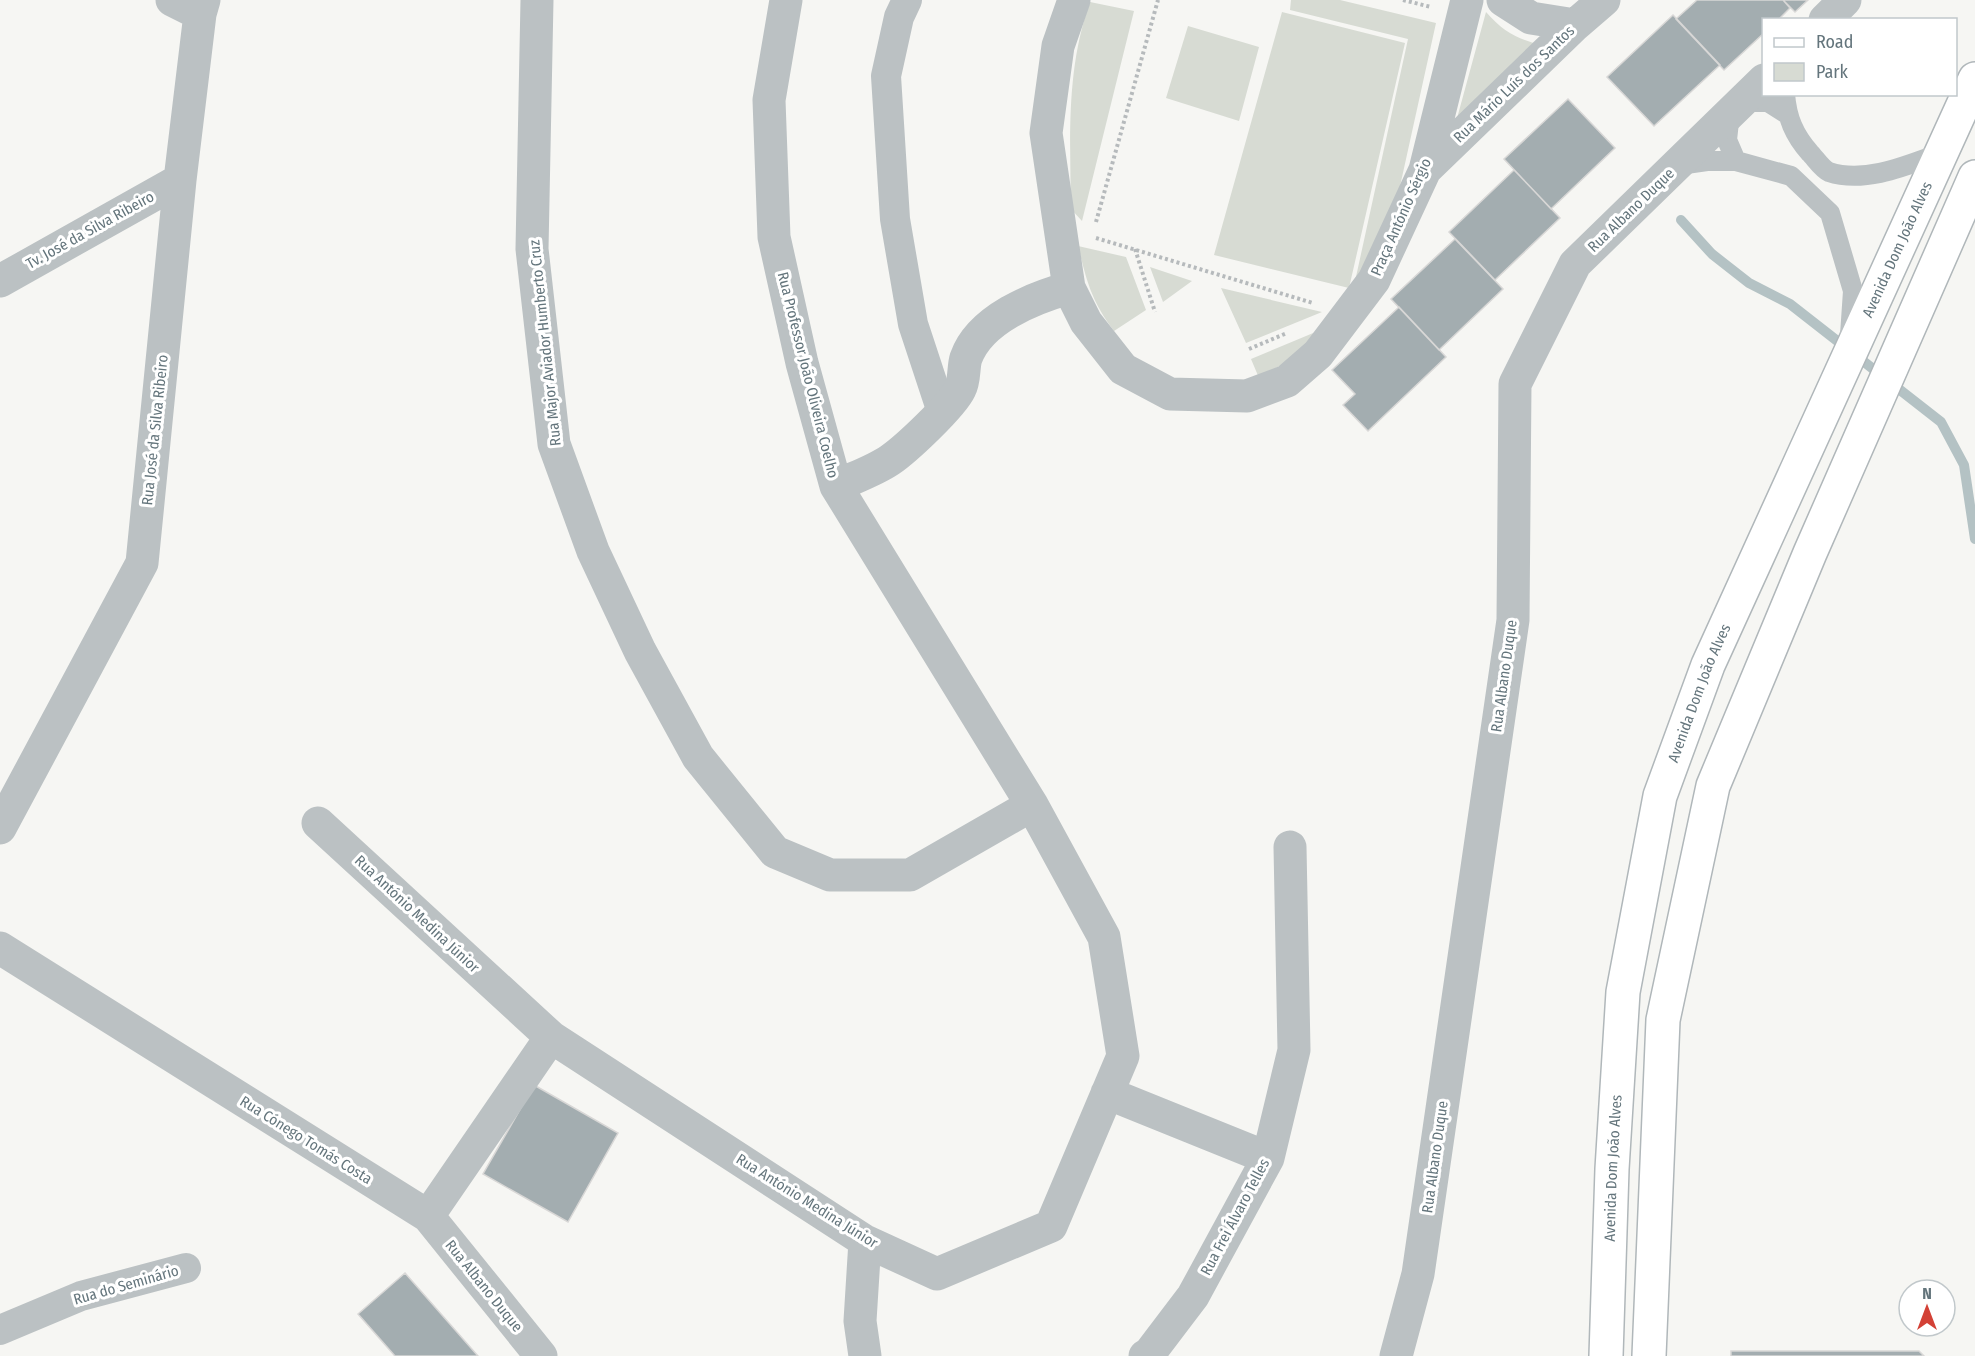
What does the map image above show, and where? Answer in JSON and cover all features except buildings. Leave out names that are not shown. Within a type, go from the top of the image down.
[{"type":"main road","name":"Avenida Dom João Alves","points":[[1606,1356],[1612,1169],[1623,992],[1660,796],[1708,665],[1975,79]]},
{"type":"main road","points":[[1649,1356],[1663,1020],[1713,786],[1815,542],[1975,177]]},
{"type":"street","name":"Rua Major Aviador Humberto Cruz","points":[[537,0],[532,249],[554,444],[593,551],[640,651],[698,757],[775,852],[830,875],[910,875],[1032,805]]},
{"type":"street","name":"Rua Professor João Oliveira Coelho","points":[[786,0],[769,100],[774,237],[802,363],[836,486],[1032,805]]},
{"type":"street","points":[[907,0],[899,17],[886,76],[895,219],[913,324],[942,412]]},
{"type":"street","name":"Praça António Sérgio","points":[[1074,0],[1058,46],[1046,133],[1069,288],[1086,322],[1123,369],[1170,394],[1246,396],[1287,381],[1318,354],[1374,280],[1425,170],[1467,0]]},
{"type":"street","points":[[1503,0],[1531,18],[1575,25]]},
{"type":"street","name":"Rua Mário Luís dos Santos","points":[[1425,170],[1575,25],[1604,0]]},
{"type":"street","points":[[1827,18],[1845,0]]},
{"type":"street","name":"Rua José da Silva Ribeiro","points":[[0,828],[142,563],[180,180],[192,5]]},
{"type":"street","name":"Rua Albano Duque","points":[[1396,1356],[1418,1274],[1513,620],[1515,384],[1575,264],[1679,165],[1745,98]]},
{"type":"street","name":"Tv. José da Silva Ribeiro","points":[[0,281],[180,180]]},
{"type":"street","points":[[836,486],[889,461],[942,412],[960,388],[967,357],[979,336],[1005,315],[1034,300],[1069,288]]},
{"type":"street","name":"Rua António Medina Júnior","points":[[318,823],[551,1037],[866,1241],[937,1274],[1051,1226],[1123,1056],[1104,937],[1032,805]]},
{"type":"street","name":"Rua Frei Álvaro Telles","points":[[1145,1356],[1149,1354],[1193,1296],[1268,1158],[1294,1050],[1290,847]]},
{"type":"street","name":"Rua Cónego Tomás Costa","points":[[0,948],[428,1216]]},
{"type":"street","points":[[428,1216],[551,1037]]},
{"type":"street","points":[[1107,1093],[1268,1158]]},
{"type":"street","name":"Rua Albano Duque","points":[[428,1216],[541,1356]]},
{"type":"street","points":[[865,1356],[860,1321],[866,1241]]},
{"type":"street","name":"Rua do Seminário","points":[[0,1330],[81,1296],[186,1269]]},
{"type":"lane","points":[[1736,161],[1727,140],[1745,98],[1786,104],[1798,140],[1827,171],[1863,176],[1908,165],[1941,153]]},
{"type":"lane","points":[[1679,165],[1707,161],[1736,161],[1791,176],[1830,213],[1854,291],[1848,358]]},
{"type":"lane","points":[[1652,1295],[1663,1356]]},
{"type":"path","points":[[1094,226],[1158,0]]},
{"type":"path","points":[[1403,0],[1433,7]]},
{"type":"path","points":[[1091,237],[1317,304]]},
{"type":"path","points":[[1134,248],[1155,312]]},
{"type":"green space","points":[[1291,0],[1340,0],[1436,23],[1395,209],[1354,286],[1408,39],[1290,10]]},
{"type":"green space","points":[[1090,2],[1134,11],[1082,221],[1071,209],[1071,104],[1077,53]]},
{"type":"green space","points":[[1282,12],[1405,43],[1349,288],[1214,255]]},
{"type":"green space","points":[[1486,12],[1510,33],[1541,45],[1456,122]]},
{"type":"green space","points":[[1188,26],[1259,47],[1239,121],[1166,98]]},
{"type":"green space","points":[[1078,246],[1126,257],[1146,310],[1114,331],[1100,310],[1091,290]]},
{"type":"green space","points":[[1150,267],[1192,281],[1163,302]]},
{"type":"green space","points":[[1221,288],[1322,312],[1246,343]]},
{"type":"green space","points":[[1330,326],[1307,350],[1259,378],[1251,359]]},
{"type":"waterway","points":[[1681,220],[1712,254],[1749,283],[1790,304],[1941,422],[1964,465],[1975,539]]}]
